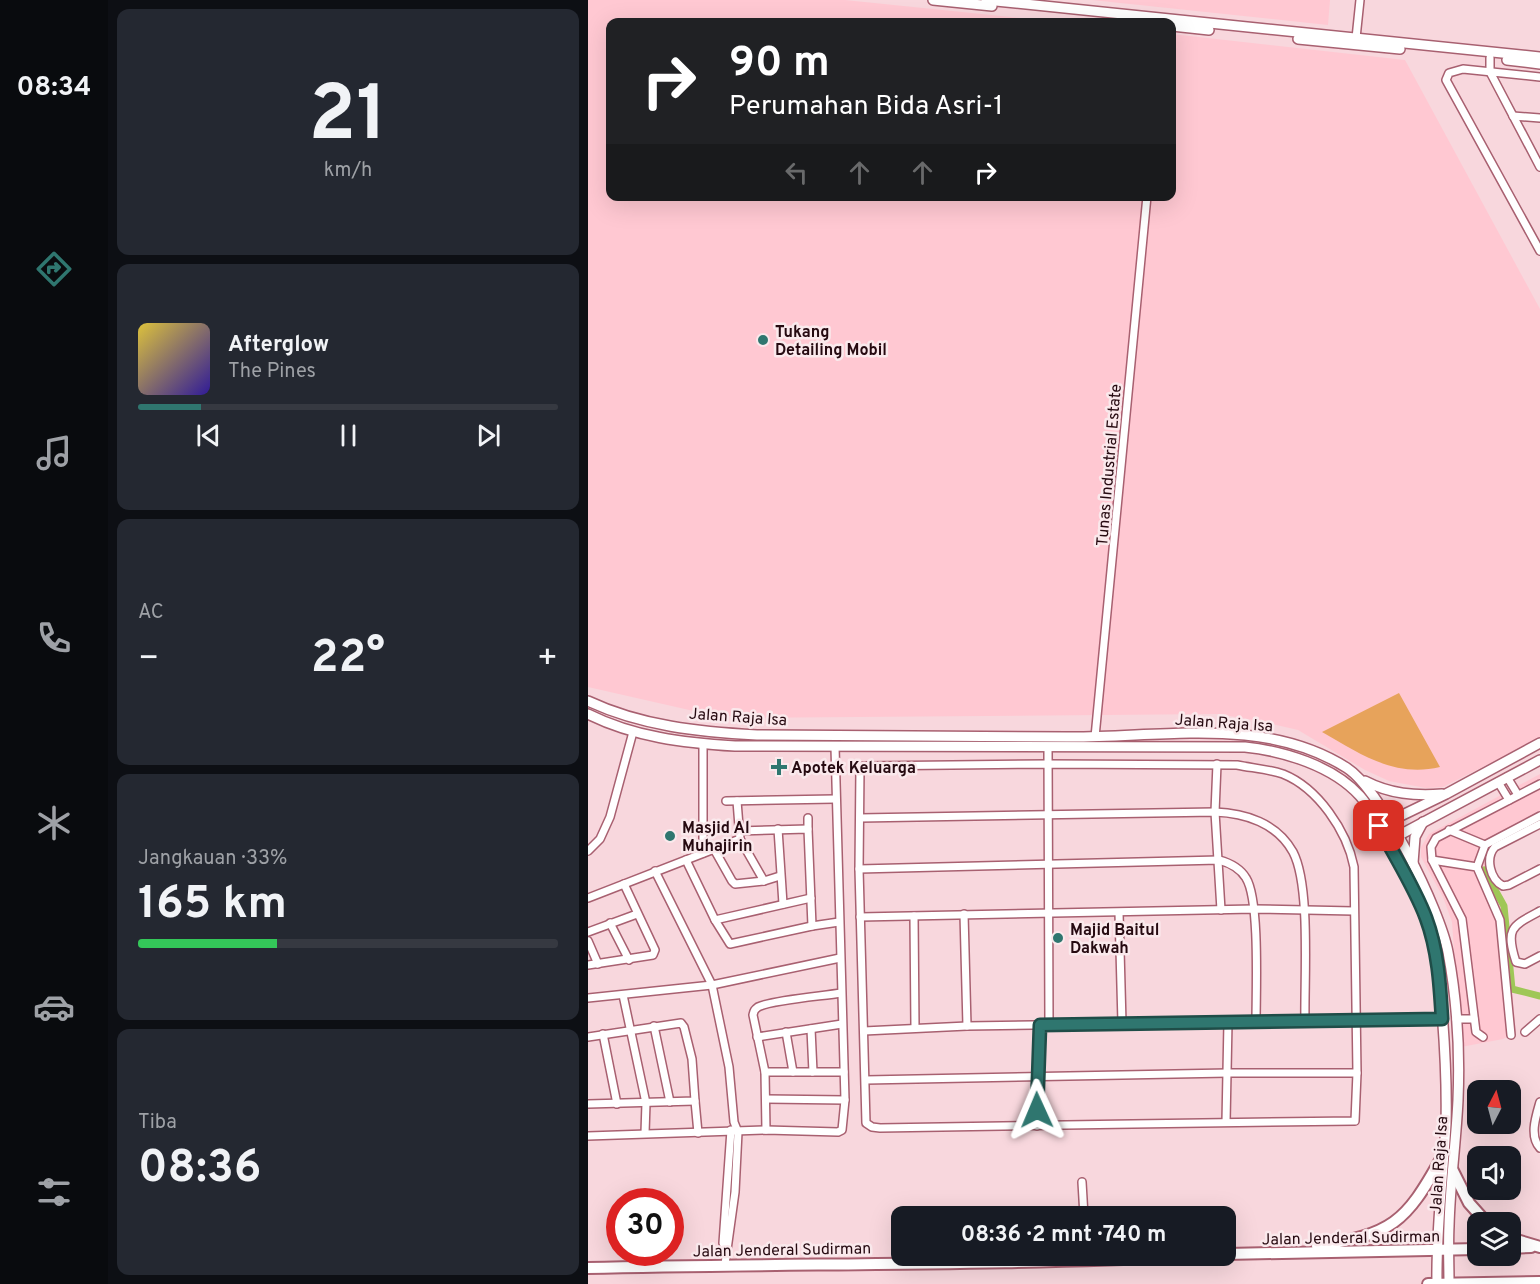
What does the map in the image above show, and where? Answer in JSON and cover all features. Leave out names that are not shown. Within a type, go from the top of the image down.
[{"type":"highway","points":[[1278,1253],[1359,1239],[1384,1228],[1406,1213],[1415,1203],[1442,1157]]},
{"type":"highway","points":[[1453,1171],[1469,1203],[1477,1212]]},
{"type":"highway","points":[[1521,1241],[1540,1247]]},
{"type":"highway","points":[[1521,1248],[1540,1247]]},
{"type":"highway","name":"Jalan Jenderal Sudirman","points":[[1236,1254],[1467,1249]]},
{"type":"highway","name":"Jalan Jenderal Sudirman","points":[[588,1268],[891,1261]]},
{"type":"highway","points":[[1428,1284],[1540,1282]]},
{"type":"main road","points":[[933,0],[1100,18]]},
{"type":"main road","points":[[986,0],[1161,18]]},
{"type":"main road","points":[[1176,20],[1537,60]]},
{"type":"main road","points":[[1176,26],[1490,58],[1537,60]]},
{"type":"main road","name":"Jalan Raja Isa","points":[[588,701],[635,718],[711,732],[1254,748],[1276,752],[1313,765],[1350,786],[1362,798],[1379,826],[1419,902],[1434,946],[1442,1019],[1446,1101],[1436,1250],[1437,1284]]},
{"type":"main road","name":"Jalan Raja Isa","points":[[588,714],[612,725],[651,737],[703,744],[835,747],[1048,747],[1215,733],[1256,736],[1278,740],[1316,752],[1349,770],[1374,795],[1432,900],[1445,936],[1456,1019],[1458,1102],[1449,1284]]},
{"type":"main road","points":[[1379,826],[1446,794],[1540,743]]},
{"type":"main road","points":[[1387,842],[1540,760]]},
{"type":"main road","points":[[1360,779],[1394,792],[1415,796],[1446,794]]},
{"type":"main road","points":[[1413,865],[1415,837],[1423,822]]},
{"type":"street","points":[[1356,38],[1360,0]]},
{"type":"street","points":[[1490,58],[1490,72],[1540,167]]},
{"type":"street","points":[[1540,77],[1458,69],[1449,73],[1446,80],[1540,251]]},
{"type":"street","points":[[1513,116],[1540,118]]},
{"type":"street","name":"Tunas Industrial Estate","points":[[1095,742],[1147,201]]},
{"type":"street","points":[[588,851],[600,839],[610,818],[633,732]]},
{"type":"street","points":[[703,744],[703,853]]},
{"type":"street","points":[[588,1136],[766,1130],[840,1131],[844,1127],[835,747]]},
{"type":"street","points":[[1048,747],[1048,1024]]},
{"type":"street","points":[[1217,764],[1215,812],[1221,910]]},
{"type":"street","points":[[1217,764],[1237,765],[1281,774],[1293,779],[1317,800],[1337,826],[1349,848],[1354,867],[1357,1073],[1355,1122],[872,1127],[866,1124],[859,869],[859,771],[863,766],[1217,764]]},
{"type":"street","points":[[1503,779],[1518,795]]},
{"type":"street","points":[[1503,779],[1509,800]]},
{"type":"street","points":[[1483,1037],[1477,1034],[1474,1019],[1462,919],[1432,860],[1430,852],[1432,842],[1449,830],[1540,784]]},
{"type":"street","points":[[726,801],[835,799]]},
{"type":"street","points":[[737,801],[739,835],[764,881]]},
{"type":"street","points":[[860,818],[1215,812],[1233,813],[1260,821],[1275,830],[1285,840],[1298,863],[1304,909],[1305,1022]]},
{"type":"street","points":[[1511,1035],[1500,920],[1478,867],[1485,845],[1540,816]]},
{"type":"street","points":[[808,818],[812,926]]},
{"type":"street","points":[[1540,824],[1492,850],[1489,866],[1499,885],[1509,885],[1540,868]]},
{"type":"street","points":[[778,829],[783,904]]},
{"type":"street","points":[[588,898],[714,849],[739,835],[778,829],[808,829]]},
{"type":"street","points":[[1449,830],[1485,845]]},
{"type":"street","points":[[714,849],[734,883],[764,881],[780,876]]},
{"type":"street","points":[[686,860],[728,943],[839,922]]},
{"type":"street","points":[[859,869],[1219,860],[1233,866],[1246,877],[1251,890],[1254,909],[1256,1022]]},
{"type":"street","points":[[1432,860],[1478,867]]},
{"type":"street","points":[[655,871],[712,985],[729,1067],[734,1132],[725,1264]]},
{"type":"street","points":[[588,966],[653,955],[655,950],[624,884]]},
{"type":"street","points":[[715,920],[811,898]]},
{"type":"street","points":[[860,917],[1254,909],[1354,911]]},
{"type":"street","points":[[1540,911],[1517,924],[1511,936],[1516,962],[1525,964],[1540,956]]},
{"type":"street","points":[[1119,913],[1122,1023]]},
{"type":"street","points":[[588,932],[637,914]]},
{"type":"street","points":[[964,914],[967,1026]]},
{"type":"street","points":[[914,916],[915,1028]]},
{"type":"street","points":[[610,924],[629,960]]},
{"type":"street","points":[[588,941],[598,964]]},
{"type":"street","points":[[588,998],[712,985],[840,958]]},
{"type":"street","points":[[766,1130],[765,1072],[753,1015],[757,1008],[770,1004],[841,993]]},
{"type":"street","points":[[623,995],[646,1103],[645,1133]]},
{"type":"street","points":[[864,1031],[1048,1024],[1442,1019]]},
{"type":"street","points":[[1456,1019],[1474,1019]]},
{"type":"street","points":[[1525,1032],[1540,1019]]},
{"type":"street","points":[[1226,1122],[1228,1022]]},
{"type":"street","points":[[588,1036],[678,1023],[683,1025],[692,1059],[698,1133]]},
{"type":"street","points":[[757,1037],[842,1024]]},
{"type":"street","points":[[1037,1126],[1036,1077],[1040,1025]]},
{"type":"street","points":[[654,1026],[670,1102]]},
{"type":"street","points":[[811,1029],[813,1072]]},
{"type":"street","points":[[786,1032],[792,1072]]},
{"type":"street","points":[[603,1034],[617,1104]]},
{"type":"street","points":[[765,1072],[844,1072]]},
{"type":"street","points":[[866,1080],[1228,1073],[1357,1073]]},
{"type":"street","points":[[766,1099],[844,1100]]},
{"type":"street","points":[[588,1104],[695,1101]]},
{"type":"street","points":[[1540,1102],[1534,1132],[1536,1143],[1540,1148]]},
{"type":"street","points":[[1082,1182],[1083,1206]]},
{"type":"shaded area","points":[[588,0],[845,0],[1021,18],[606,18],[606,201],[1176,201],[1176,34],[1405,60],[1540,309],[1540,738],[1443,787],[1426,788],[1389,781],[1365,770],[1298,730],[1219,714],[746,718],[698,712],[588,687]]},
{"type":"shaded area","points":[[1092,0],[1330,0],[1328,25]]},
{"type":"shaded area","points":[[1399,693],[1440,767],[1424,770],[1393,767],[1364,756],[1322,732]]},
{"type":"shaded area","points":[[1540,774],[1540,819],[1496,843],[1487,852],[1485,870],[1504,908],[1516,1032],[1503,1039],[1461,1047],[1452,922],[1443,897],[1421,857],[1421,847],[1429,834]]},
{"type":"waterway","points":[[1484,870],[1504,906],[1512,989],[1540,996]]},
{"type":"place","name":"Tukang Detailing Mobil","points":[[763,340]]},
{"type":"place","name":"Apotek Keluarga","points":[[779,767]]},
{"type":"place","name":"Masjid Al Muhajirin","points":[[670,836]]},
{"type":"place","name":"Majid Baitul Dakwah","points":[[1058,938]]},
{"type":"route","points":[[1037,1110],[1036,1077],[1040,1025],[1442,1019],[1434,946],[1426,920],[1379,826]]}]
